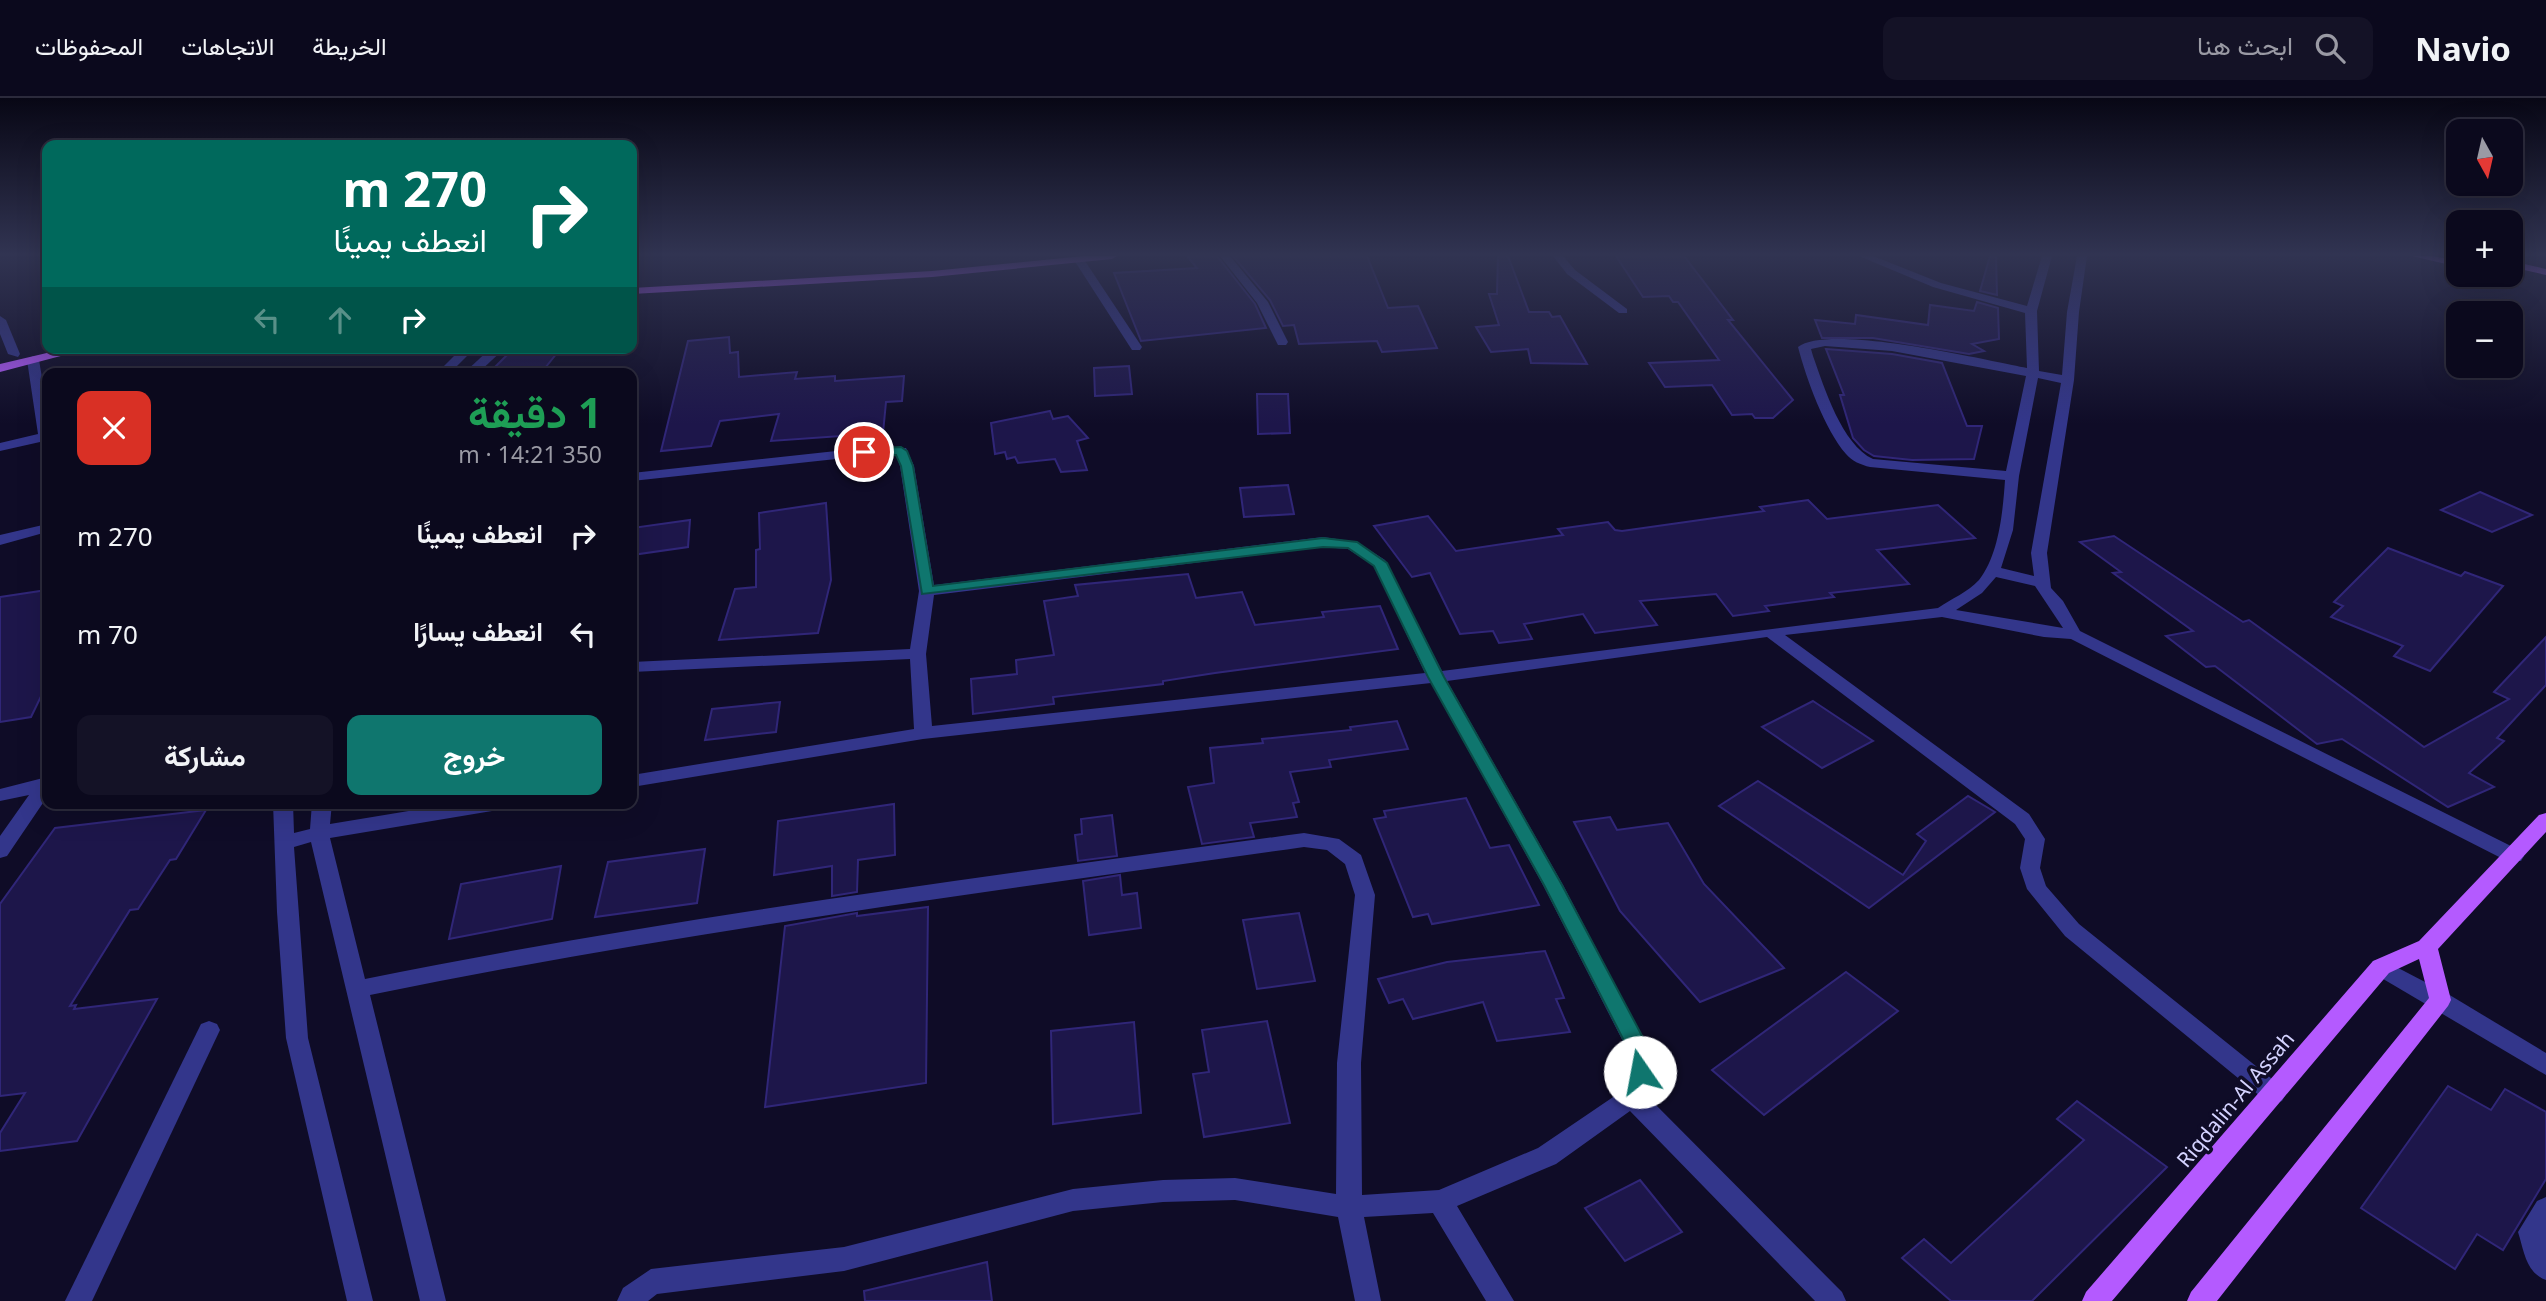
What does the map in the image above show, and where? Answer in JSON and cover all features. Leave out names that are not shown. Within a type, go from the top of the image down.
[{"type":"main road","points":[[0,357],[42,348]]},
{"type":"main road","points":[[0,368],[59,354]]},
{"type":"main road","name":"Riqdalin-Al Assah","points":[[2095,1301],[2381,967],[2427,947],[2546,820]]},
{"type":"main road","points":[[2200,1301],[2440,1000],[2427,947]]},
{"type":"street","points":[[1113,312],[1136,347]]},
{"type":"street","points":[[1267,312],[1282,342]]},
{"type":"street","points":[[1942,612],[1984,583],[1992,571],[2012,491],[2012,476],[2033,374],[2031,312]]},
{"type":"street","points":[[2073,312],[2068,380],[2039,553],[2043,589],[2074,634]]},
{"type":"street","points":[[0,320],[14,354]]},
{"type":"street","points":[[2012,476],[1861,460],[1851,452],[1836,429],[1804,347],[1831,341],[1851,343],[1913,351],[2068,380]]},
{"type":"street","points":[[448,368],[464,354]]},
{"type":"street","points":[[476,368],[492,354]]},
{"type":"street","points":[[33,360],[42,411]]},
{"type":"street","points":[[0,447],[42,440]]},
{"type":"street","points":[[637,476],[901,451],[907,466],[927,591],[918,654],[923,733]]},
{"type":"street","points":[[0,540],[42,529]]},
{"type":"street","points":[[626,1300],[651,1282],[844,1259],[1073,1200],[1163,1191],[1235,1189],[1349,1207],[1440,1201],[1547,1156],[1632,1097],[1640,1072],[1641,1055],[1553,885],[1436,677],[1380,563],[1352,545],[1323,542],[927,591]]},
{"type":"street","points":[[1992,571],[2043,583]]},
{"type":"street","points":[[637,780],[923,733],[1436,677],[1942,612],[2044,632],[2074,634],[2514,856]]},
{"type":"street","points":[[1770,632],[2022,819],[2035,839],[2030,868],[2037,889],[2073,930],[2274,1094]]},
{"type":"street","points":[[637,667],[918,654]]},
{"type":"street","points":[[0,795],[42,785]]},
{"type":"street","points":[[0,851],[42,791]]},
{"type":"street","points":[[283,809],[297,1038],[360,1301]]},
{"type":"street","points":[[321,809],[319,833],[433,1301]]},
{"type":"street","points":[[284,843],[319,833],[462,809]]},
{"type":"street","points":[[358,989],[530,954],[933,892],[1304,840],[1332,844],[1354,860],[1365,895],[1349,1063],[1349,1207],[1368,1301]]},
{"type":"street","points":[[2381,967],[2546,1065]]},
{"type":"street","points":[[78,1301],[209,1030]]},
{"type":"street","points":[[1632,1097],[1833,1301]]},
{"type":"street","points":[[1440,1201],[1501,1301]]},
{"type":"street","points":[[2546,1209],[2531,1232],[2539,1259],[2546,1269]]},
{"type":"building","points":[[1130,312],[1259,312],[1266,328],[1141,341]]},
{"type":"building","points":[[1276,312],[1421,312],[1437,348],[1382,352],[1377,341],[1299,344],[1294,325],[1283,326]]},
{"type":"building","points":[[1495,312],[1549,312],[1552,317],[1560,316],[1587,364],[1531,363],[1528,349],[1491,352],[1476,327],[1499,325]]},
{"type":"building","points":[[1685,312],[1727,312],[1733,320],[1728,320],[1793,400],[1773,418],[1755,418],[1752,414],[1732,415],[1712,385],[1665,387],[1649,363],[1719,360]]},
{"type":"building","points":[[1929,312],[1998,312],[1999,339],[1972,344],[1984,351],[1969,354],[1873,338],[1822,338],[1815,320],[1855,324],[1856,315],[1928,325]]},
{"type":"building","points":[[729,337],[730,353],[738,352],[739,377],[797,372],[795,379],[835,376],[835,381],[904,376],[902,401],[886,402],[883,433],[771,441],[779,414],[720,421],[711,446],[661,451],[688,341]]},
{"type":"building","points":[[1826,349],[1892,354],[1942,363],[1967,426],[1982,426],[1974,459],[1912,460],[1874,456],[1864,450],[1853,438],[1840,395],[1844,395]]},
{"type":"building","points":[[508,354],[556,354],[545,368],[494,368]]},
{"type":"building","points":[[1129,366],[1132,394],[1095,396],[1094,368]]},
{"type":"building","points":[[1257,394],[1288,394],[1290,433],[1258,434]]},
{"type":"building","points":[[1050,411],[1053,419],[1068,416],[1088,438],[1077,441],[1087,470],[1061,472],[1055,459],[1018,463],[1015,457],[1007,459],[1005,452],[995,454],[991,423]]},
{"type":"building","points":[[1288,485],[1294,514],[1244,517],[1240,488]]},
{"type":"building","points":[[2480,492],[2532,515],[2492,532],[2441,510]]},
{"type":"building","points":[[1808,500],[1827,519],[1938,505],[1975,538],[1877,550],[1909,584],[1830,593],[1834,597],[1765,606],[1769,611],[1733,616],[1716,594],[1640,601],[1657,625],[1595,633],[1583,614],[1524,624],[1532,639],[1499,643],[1493,631],[1460,634],[1430,573],[1412,577],[1374,526],[1428,516],[1456,551],[1563,535],[1558,529],[1608,522],[1615,530],[1622,531],[1764,511],[1760,507]]},
{"type":"building","points":[[826,503],[831,580],[818,633],[719,640],[735,589],[756,587],[756,550],[760,549],[759,513]]},
{"type":"building","points":[[690,520],[688,547],[637,554],[637,527]]},
{"type":"building","points":[[2114,536],[2243,622],[2249,620],[2424,747],[2509,699],[2494,692],[2546,637],[2546,685],[2497,738],[2504,741],[2469,773],[2494,787],[2448,807],[2342,739],[2317,744],[2215,666],[2206,667],[2166,636],[2193,631],[2113,573],[2121,572],[2080,542]]},
{"type":"building","points":[[2388,548],[2461,576],[2465,572],[2503,586],[2430,671],[2394,656],[2403,646],[2331,617],[2343,606],[2334,602]]},
{"type":"building","points":[[1188,574],[1196,598],[1242,592],[1255,625],[1324,617],[1322,612],[1380,606],[1398,649],[1215,673],[1163,681],[1163,684],[1053,697],[1054,704],[973,714],[971,679],[1017,674],[1016,660],[1054,655],[1044,601],[1078,596],[1075,585]]},
{"type":"building","points":[[42,591],[42,694],[31,717],[0,722],[0,597]]},
{"type":"building","points":[[1813,701],[1873,741],[1822,768],[1762,727]]},
{"type":"building","points":[[780,702],[776,732],[705,740],[712,709]]},
{"type":"building","points":[[1397,721],[1408,749],[1329,760],[1331,767],[1290,772],[1299,802],[1293,803],[1297,817],[1250,823],[1254,837],[1202,844],[1188,787],[1214,783],[1210,748],[1263,743],[1262,739],[1351,730],[1350,727]]},
{"type":"building","points":[[1758,781],[1903,875],[1926,841],[1917,834],[1968,796],[1995,812],[1869,908],[1719,806]]},
{"type":"building","points":[[1466,798],[1490,848],[1509,845],[1539,905],[1432,924],[1428,914],[1413,917],[1374,819],[1386,817],[1384,811]]},
{"type":"building","points":[[894,804],[895,855],[858,860],[857,892],[832,896],[832,866],[774,875],[778,821]]},
{"type":"building","points":[[206,810],[176,859],[170,860],[138,909],[130,910],[70,1006],[76,1005],[74,1009],[157,999],[77,1141],[0,1151],[0,1133],[25,1093],[0,1096],[0,904],[55,828]]},
{"type":"building","points":[[1112,815],[1117,856],[1078,861],[1075,835],[1082,834],[1081,819]]},
{"type":"building","points":[[1610,817],[1617,830],[1668,823],[1704,884],[1784,968],[1700,1002],[1620,911],[1574,822]]},
{"type":"building","points":[[705,849],[697,903],[595,917],[608,862]]},
{"type":"building","points":[[561,866],[552,919],[449,939],[461,884]]},
{"type":"building","points":[[1120,875],[1122,895],[1137,893],[1141,928],[1089,935],[1083,881]]},
{"type":"building","points":[[928,907],[926,1083],[765,1107],[785,926],[857,913],[857,916]]},
{"type":"building","points":[[1299,913],[1315,981],[1257,989],[1243,920]]},
{"type":"building","points":[[1545,951],[1564,998],[1556,999],[1570,1032],[1497,1041],[1483,1002],[1413,1019],[1403,999],[1389,1003],[1378,979],[1447,962]]},
{"type":"building","points":[[1846,972],[1898,1011],[1764,1115],[1712,1070]]},
{"type":"building","points":[[1267,1021],[1290,1123],[1204,1137],[1193,1074],[1209,1072],[1202,1030]]},
{"type":"building","points":[[1134,1022],[1141,1113],[1053,1124],[1051,1031]]},
{"type":"building","points":[[2448,1086],[2491,1110],[2505,1089],[2546,1112],[2546,1179],[2503,1250],[2477,1234],[2455,1269],[2361,1208]]},
{"type":"building","points":[[2077,1101],[2167,1167],[2032,1301],[1951,1301],[1902,1258],[1924,1239],[1951,1263],[2084,1140],[2057,1119]]},
{"type":"building","points":[[1640,1180],[1682,1232],[1625,1261],[1585,1208]]},
{"type":"building","points":[[987,1262],[992,1301],[865,1301],[864,1291]]},
{"type":"route","points":[[864,452],[901,451],[907,466],[927,591],[1323,542],[1352,545],[1380,563],[1436,677],[1553,885],[1607,993],[1630,1032],[1641,1055],[1640,1072]]}]
